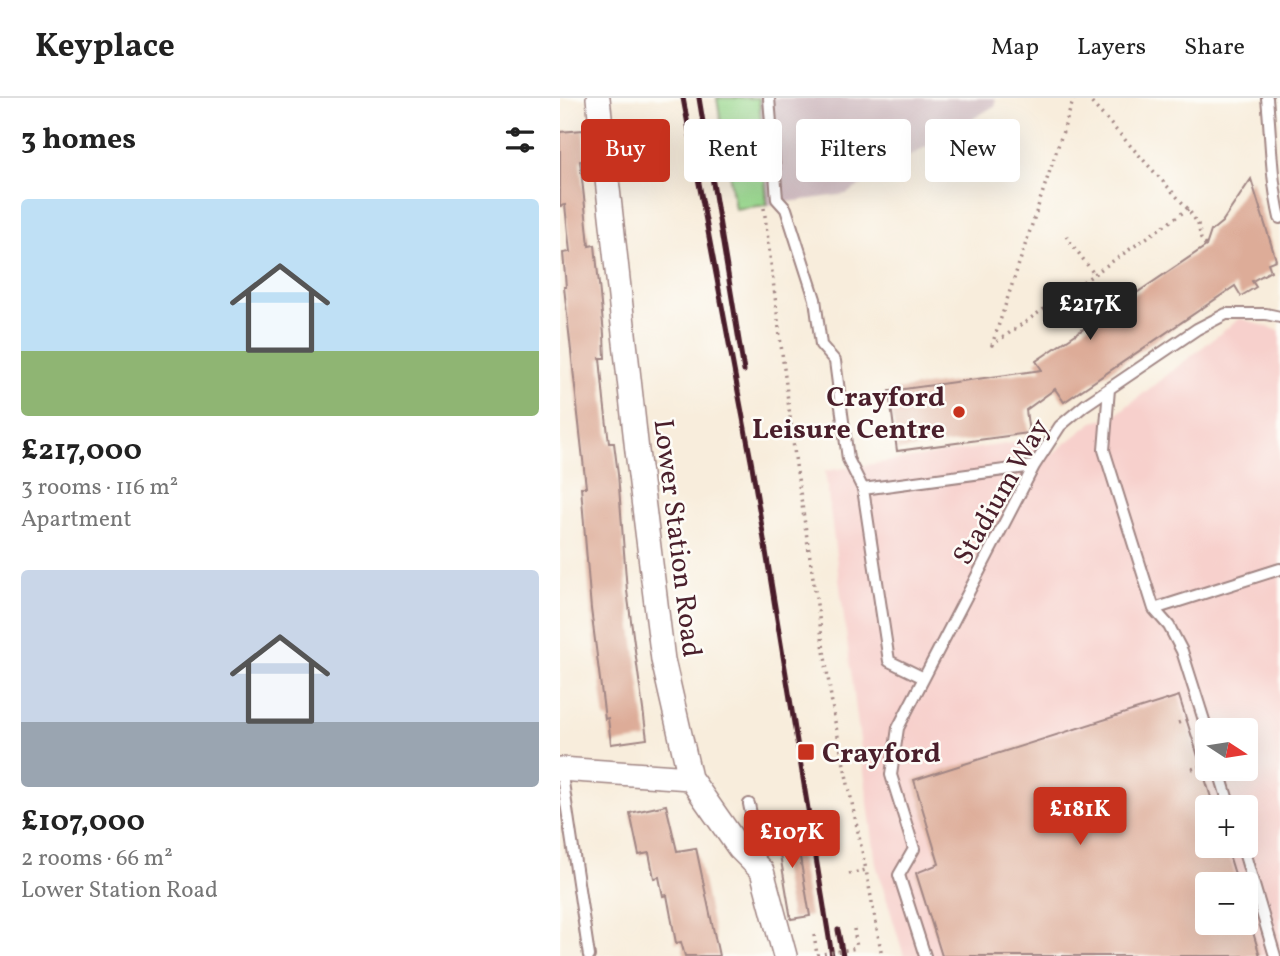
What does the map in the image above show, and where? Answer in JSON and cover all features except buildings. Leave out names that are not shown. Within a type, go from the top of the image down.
[{"type":"street","name":"Lower Station Road","points":[[598,98],[635,437],[663,660],[690,778],[739,848],[762,871],[785,956]]},
{"type":"street","points":[[561,769],[690,778]]},
{"type":"lane","points":[[769,98],[777,199],[786,209],[815,299],[821,345],[835,361],[848,459],[863,489],[890,661],[924,678]]},
{"type":"lane","points":[[1268,98],[1277,169],[1273,189],[1280,218]]},
{"type":"lane","name":"Stadium Way","points":[[925,956],[899,875],[914,849],[891,775],[898,728],[1034,466],[1060,426],[1085,405],[1197,329],[1226,314],[1266,314],[1280,317]]},
{"type":"lane","points":[[1109,389],[1104,450],[1154,609],[1169,626],[1182,651],[1203,718]]},
{"type":"lane","points":[[863,489],[1034,466]]},
{"type":"lane","points":[[1154,609],[1280,569]]},
{"type":"lane","points":[[561,769],[589,956]]},
{"type":"lane","points":[[749,803],[762,871]]},
{"type":"lane","points":[[1246,858],[1275,956]]},
{"type":"path","points":[[1074,98],[992,345],[1188,209]]},
{"type":"path","points":[[1087,98],[1188,209],[1198,224],[1201,239],[1206,246]]},
{"type":"path","points":[[763,205],[796,465],[832,704],[882,956]]},
{"type":"path","points":[[1066,236],[1094,274]]},
{"type":"path","points":[[849,874],[866,870]]},
{"type":"path","points":[[814,935],[817,955],[857,948],[854,929]]},
{"type":"shaded area","points":[[759,98],[995,98],[996,105],[972,119],[925,119],[925,147],[911,155],[911,119],[796,119],[796,182],[866,182],[846,194],[767,205],[765,182],[782,182],[782,119],[761,119]]},
{"type":"shaded area","points":[[1240,318],[1280,331],[1280,956],[904,956],[876,864],[825,471],[1026,441],[1052,454],[1093,422],[1113,417]]},
{"type":"green space","points":[[717,98],[759,98],[761,119],[720,119]]},
{"type":"green space","points":[[731,182],[765,182],[767,205],[735,209]]},
{"type":"railway","points":[[683,98],[752,466],[832,956]]},
{"type":"railway","points":[[699,98],[744,371]]},
{"type":"railway","points":[[838,930],[843,956]]},
{"type":"place","name":"Crayford Leisure Centre","points":[[959,412]]},
{"type":"place","name":"Crayford","points":[[806,752]]}]
